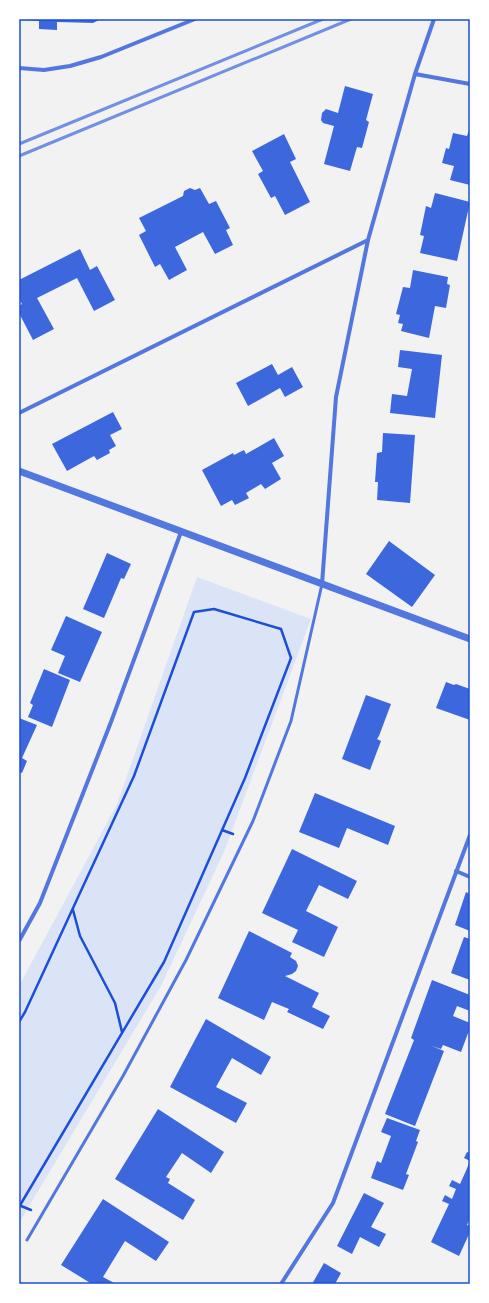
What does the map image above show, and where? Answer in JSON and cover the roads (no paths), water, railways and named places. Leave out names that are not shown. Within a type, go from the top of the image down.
[{"type":"street","points":[[19,68],[44,70],[70,66],[101,56],[195,19]]},
{"type":"street","points":[[322,584],[336,397],[368,240],[415,74],[434,19]]},
{"type":"street","points":[[415,74],[470,84]]},
{"type":"street","points":[[19,413],[368,240]]},
{"type":"street","points":[[19,471],[470,639]]},
{"type":"street","points":[[19,941],[40,903],[111,722],[181,532]]},
{"type":"street","points":[[281,1284],[333,1203],[470,835]]},
{"type":"street","points":[[456,871],[470,877]]},
{"type":"lane","points":[[27,1240],[123,1076],[186,960],[253,821],[291,721],[322,584]]},
{"type":"railway","points":[[19,144],[323,19]]},
{"type":"railway","points":[[19,156],[351,19]]}]
